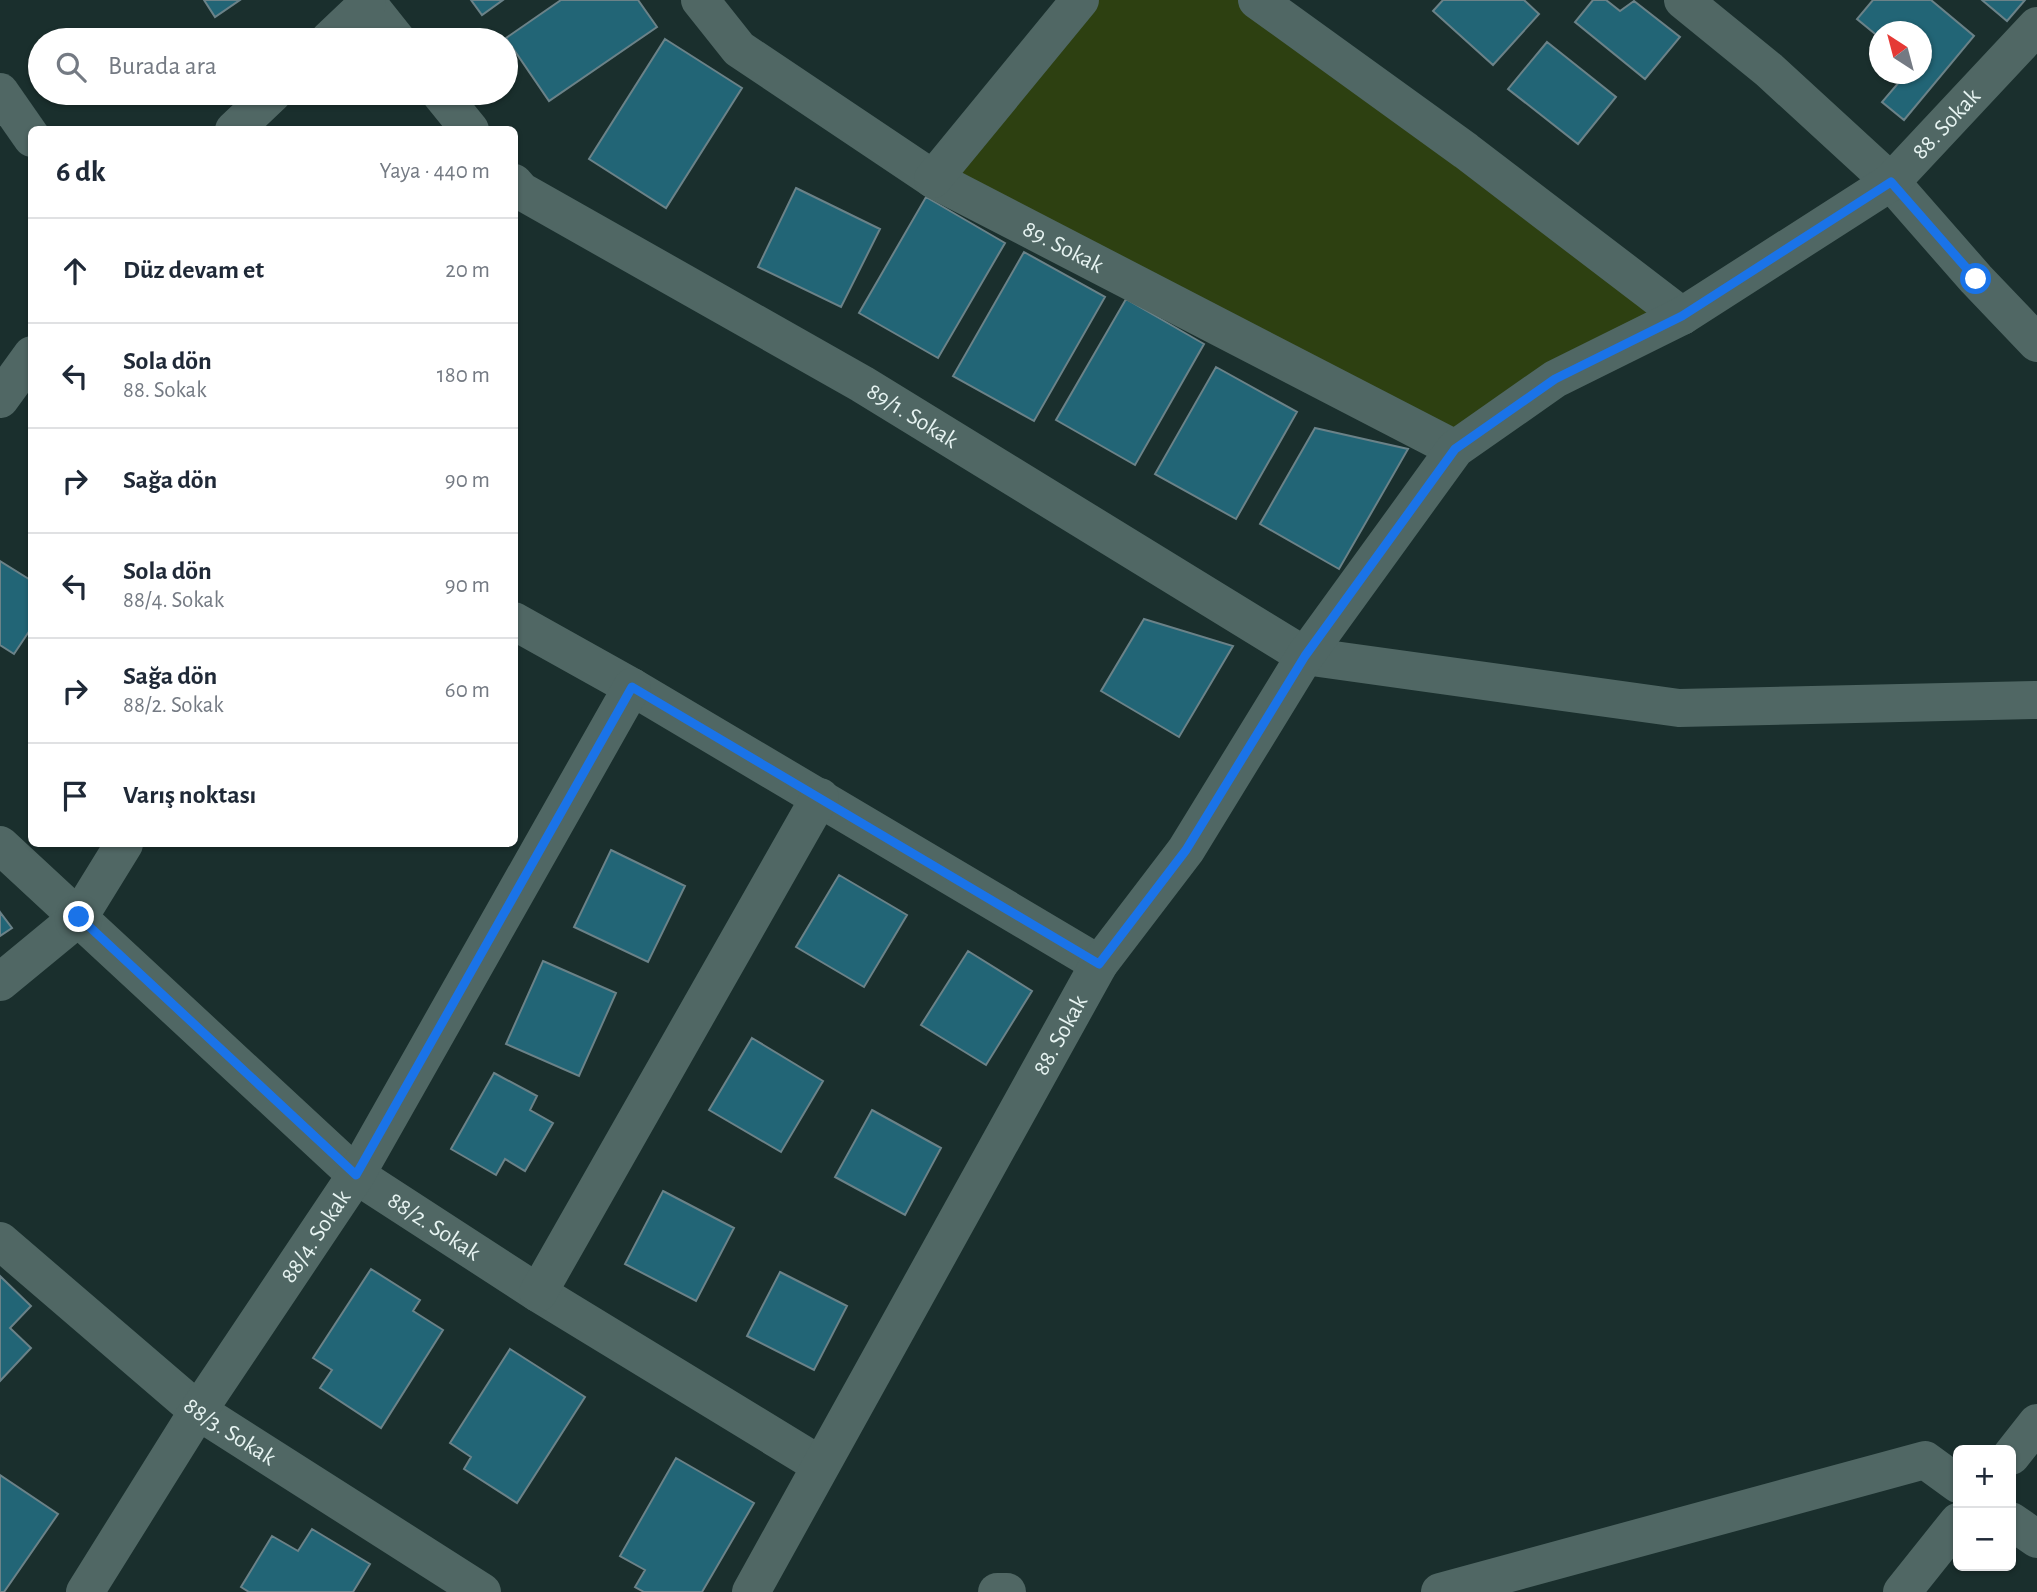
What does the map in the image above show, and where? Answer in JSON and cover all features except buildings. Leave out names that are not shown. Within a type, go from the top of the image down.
[{"type":"street","name":"89. Sokak","points":[[700,0],[739,49],[933,179],[1455,449]]},
{"type":"street","points":[[933,179],[1080,0]]},
{"type":"street","points":[[1257,0],[1466,151],[1682,316]]},
{"type":"street","points":[[1684,0],[1769,70],[1891,182],[1976,279],[2037,343]]},
{"type":"street","points":[[341,28],[366,2],[387,28]]},
{"type":"street","name":"88. Sokak","points":[[751,1592],[1099,964],[1186,850],[1305,656],[1455,449],[1555,379],[1682,316],[1891,182],[2037,26]]},
{"type":"street","points":[[0,92],[28,132]]},
{"type":"street","points":[[238,126],[260,105]]},
{"type":"street","points":[[450,105],[467,126]]},
{"type":"street","name":"89/1. Sokak","points":[[518,188],[862,384],[1305,656]]},
{"type":"street","points":[[0,399],[28,360]]},
{"type":"street","points":[[518,623],[820,797],[1099,964]]},
{"type":"street","points":[[1305,656],[1679,708],[2037,700]]},
{"type":"street","name":"88/4. Sokak","points":[[85,1592],[198,1411],[356,1175],[632,687]]},
{"type":"street","points":[[538,1293],[820,797]]},
{"type":"street","name":"88/2. Sokak","points":[[0,845],[356,1175],[538,1293],[820,1465]]},
{"type":"street","points":[[0,982],[79,917],[122,847]]},
{"type":"street","name":"88/3. Sokak","points":[[0,1241],[198,1411],[482,1592]]},
{"type":"street","points":[[2016,1450],[2037,1423]]},
{"type":"street","points":[[1440,1592],[1925,1460],[1953,1480]]},
{"type":"street","points":[[2016,1524],[2037,1539]]},
{"type":"street","points":[[1902,1592],[1953,1528]]},
{"type":"green space","points":[[1090,0],[1238,0],[1659,314],[1452,434],[949,176]]},
{"type":"route","points":[[79,917],[356,1175],[632,687],[1099,964],[1186,850],[1305,656],[1455,449],[1555,379],[1682,316],[1891,182],[1976,279]]}]
